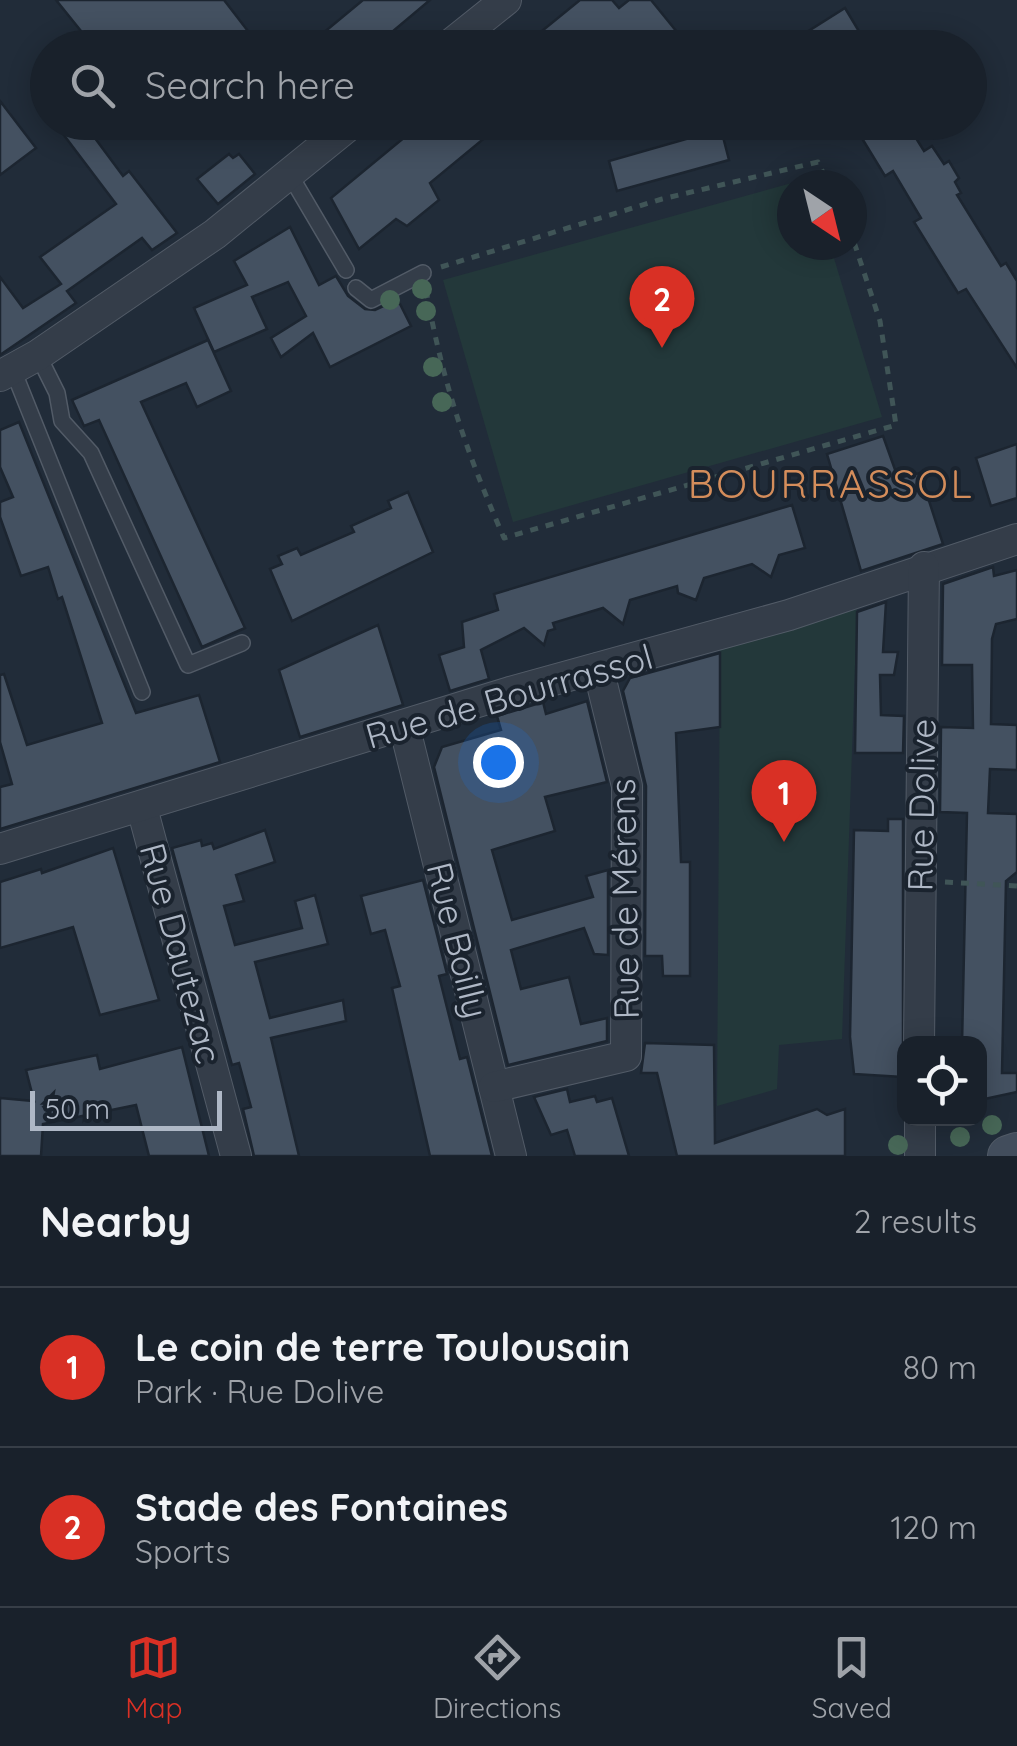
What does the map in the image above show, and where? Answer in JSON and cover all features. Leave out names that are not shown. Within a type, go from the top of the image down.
[{"type":"street","points":[[468,30],[506,0]]},
{"type":"street","points":[[17,367],[215,234],[332,140]]},
{"type":"street","name":"Rue de Bourrassol","points":[[0,849],[404,725],[789,615],[1017,539]]},
{"type":"street","name":"Rue Dolive","points":[[920,1036],[924,567]]},
{"type":"street","name":"Rue de Mérens","points":[[494,1087],[626,1056],[627,786],[598,668]]},
{"type":"street","name":"Rue Boilly","points":[[404,725],[512,1156]]},
{"type":"street","name":"Rue Dautezac","points":[[142,808],[236,1156]]},
{"type":"street","points":[[920,1126],[920,1156]]},
{"type":"street","points":[[1008,1156],[1017,1153]]},
{"type":"lane","points":[[290,175],[346,270]]},
{"type":"lane","points":[[356,288],[371,300],[423,273]]},
{"type":"lane","points":[[17,367],[56,393],[62,421],[91,453],[188,666],[242,642]]},
{"type":"lane","points":[[17,367],[142,692]]},
{"type":"path","points":[[785,170],[818,162],[822,170]]},
{"type":"path","points":[[777,172],[662,200],[423,273],[441,374],[463,444],[504,538],[896,425],[880,322],[860,260]]},
{"type":"path","points":[[919,881],[1017,886]]},
{"type":"green space","points":[[777,187],[777,260],[835,260],[882,417],[513,522],[443,280]]},
{"type":"green space","points":[[857,607],[842,1039],[779,1045],[777,1089],[717,1106],[720,645]]},
{"type":"building","points":[[56,0],[224,0],[247,30],[80,30]]},
{"type":"building","points":[[363,0],[430,0],[394,30],[327,30]]},
{"type":"building","points":[[580,0],[612,0],[619,8],[629,0],[651,0],[675,30],[543,30]]},
{"type":"building","points":[[845,8],[858,30],[810,30]]},
{"type":"building","points":[[0,101],[36,148],[0,175]]},
{"type":"building","points":[[68,140],[96,140],[123,176],[129,171],[177,233],[152,250],[142,238],[67,291],[76,303],[0,355],[0,277],[23,308],[61,284],[40,257],[116,204]]},
{"type":"building","points":[[401,140],[482,140],[430,183],[439,200],[407,226],[396,219],[359,249],[331,198]]},
{"type":"building","points":[[682,140],[724,140],[729,160],[617,191],[609,161]]},
{"type":"building","points":[[863,140],[917,140],[924,151],[932,146],[944,164],[949,161],[959,178],[955,182],[961,193],[957,195],[1001,266],[1006,263],[1017,281],[1017,368],[966,289],[958,293],[914,222],[921,218],[893,171],[885,176]]},
{"type":"building","points":[[229,154],[233,158],[239,154],[255,174],[218,204],[197,179]]},
{"type":"building","points":[[290,227],[319,285],[336,276],[348,296],[365,309],[375,310],[392,302],[400,304],[411,326],[330,367],[313,333],[281,357],[271,338],[306,316],[288,282],[252,297],[267,329],[214,352],[194,308],[247,285],[234,261]]},
{"type":"building","points":[[208,340],[231,391],[197,407],[186,383],[141,402],[245,628],[202,647],[99,420],[84,426],[72,400]]},
{"type":"building","points":[[19,422],[136,713],[199,695],[220,762],[0,829],[0,787],[12,784],[0,742],[0,675],[4,674],[27,745],[102,723],[62,597],[58,599],[48,567],[21,576],[0,517],[0,502],[13,497],[0,467],[0,430]]},
{"type":"building","points":[[883,436],[898,478],[920,473],[943,544],[861,571],[827,454]]},
{"type":"building","points":[[1017,444],[1017,498],[991,506],[976,458]]},
{"type":"building","points":[[408,492],[433,552],[292,621],[270,569],[282,564],[278,556],[297,548],[301,555],[354,532],[351,526],[391,508],[388,501]]},
{"type":"building","points":[[792,505],[805,548],[779,555],[771,577],[752,564],[704,578],[696,600],[678,593],[677,586],[630,600],[623,624],[603,608],[553,623],[555,629],[548,631],[544,645],[524,628],[481,650],[489,679],[450,691],[439,655],[464,647],[462,622],[498,610],[494,594]]},
{"type":"building","points":[[993,567],[994,576],[1017,570],[1017,619],[996,624],[992,639],[991,724],[1017,725],[1017,770],[990,769],[988,813],[1017,814],[1017,872],[1006,881],[1002,1073],[1017,1073],[1017,1092],[987,1098],[987,1036],[962,1036],[967,813],[940,812],[941,727],[973,728],[972,665],[942,665],[943,584]]},
{"type":"building","points":[[886,602],[883,652],[898,652],[894,675],[880,675],[881,715],[904,716],[903,753],[855,753],[857,612]]},
{"type":"building","points":[[378,625],[403,705],[300,737],[279,670]]},
{"type":"building","points":[[720,653],[720,727],[676,733],[681,862],[690,862],[690,976],[663,976],[662,956],[645,956],[646,786],[623,691],[630,678]]},
{"type":"building","points":[[587,701],[607,782],[545,797],[555,831],[492,850],[512,920],[593,897],[586,876],[608,870],[608,955],[594,954],[584,928],[511,950],[521,989],[569,977],[581,1024],[607,1018],[607,1041],[508,1065],[434,767],[442,747],[501,730],[497,716],[543,702],[546,714]]},
{"type":"building","points":[[888,819],[903,819],[903,1036],[897,1036],[897,1077],[854,1074],[850,1037],[854,830],[888,831]]},
{"type":"building","points":[[265,830],[275,862],[236,875],[244,901],[224,906],[235,945],[302,928],[295,901],[315,895],[328,944],[255,962],[270,1018],[343,1000],[346,1021],[271,1038],[299,1156],[254,1156],[243,1109],[251,1107],[239,1063],[232,1065],[172,848],[201,840],[202,846],[212,843],[214,849]]},
{"type":"building","points":[[113,848],[159,1000],[100,1015],[73,927],[0,948],[0,882],[41,869],[42,873]]},
{"type":"building","points":[[423,880],[447,974],[439,976],[460,1059],[467,1057],[492,1156],[430,1156],[392,988],[400,986],[385,930],[371,934],[361,896]]},
{"type":"building","points":[[645,1043],[714,1045],[715,1143],[817,1109],[827,1115],[845,1109],[845,1156],[677,1156],[657,1073],[641,1073]]},
{"type":"building","points":[[182,1047],[209,1156],[149,1156],[136,1105],[43,1124],[41,1156],[0,1156],[0,1098],[34,1101],[26,1070],[97,1055],[100,1069]]},
{"type":"building","points":[[567,1089],[570,1102],[595,1096],[597,1102],[612,1098],[629,1156],[575,1156],[567,1130],[551,1135],[534,1097]]},
{"type":"place","name":"Stade des Fontaines","points":[[662,348]]},
{"type":"place","name":"Le coin de terre Toulousain","points":[[784,842]]},
{"type":"district","name":"BOURRASSOL","points":[[831,483]]}]
